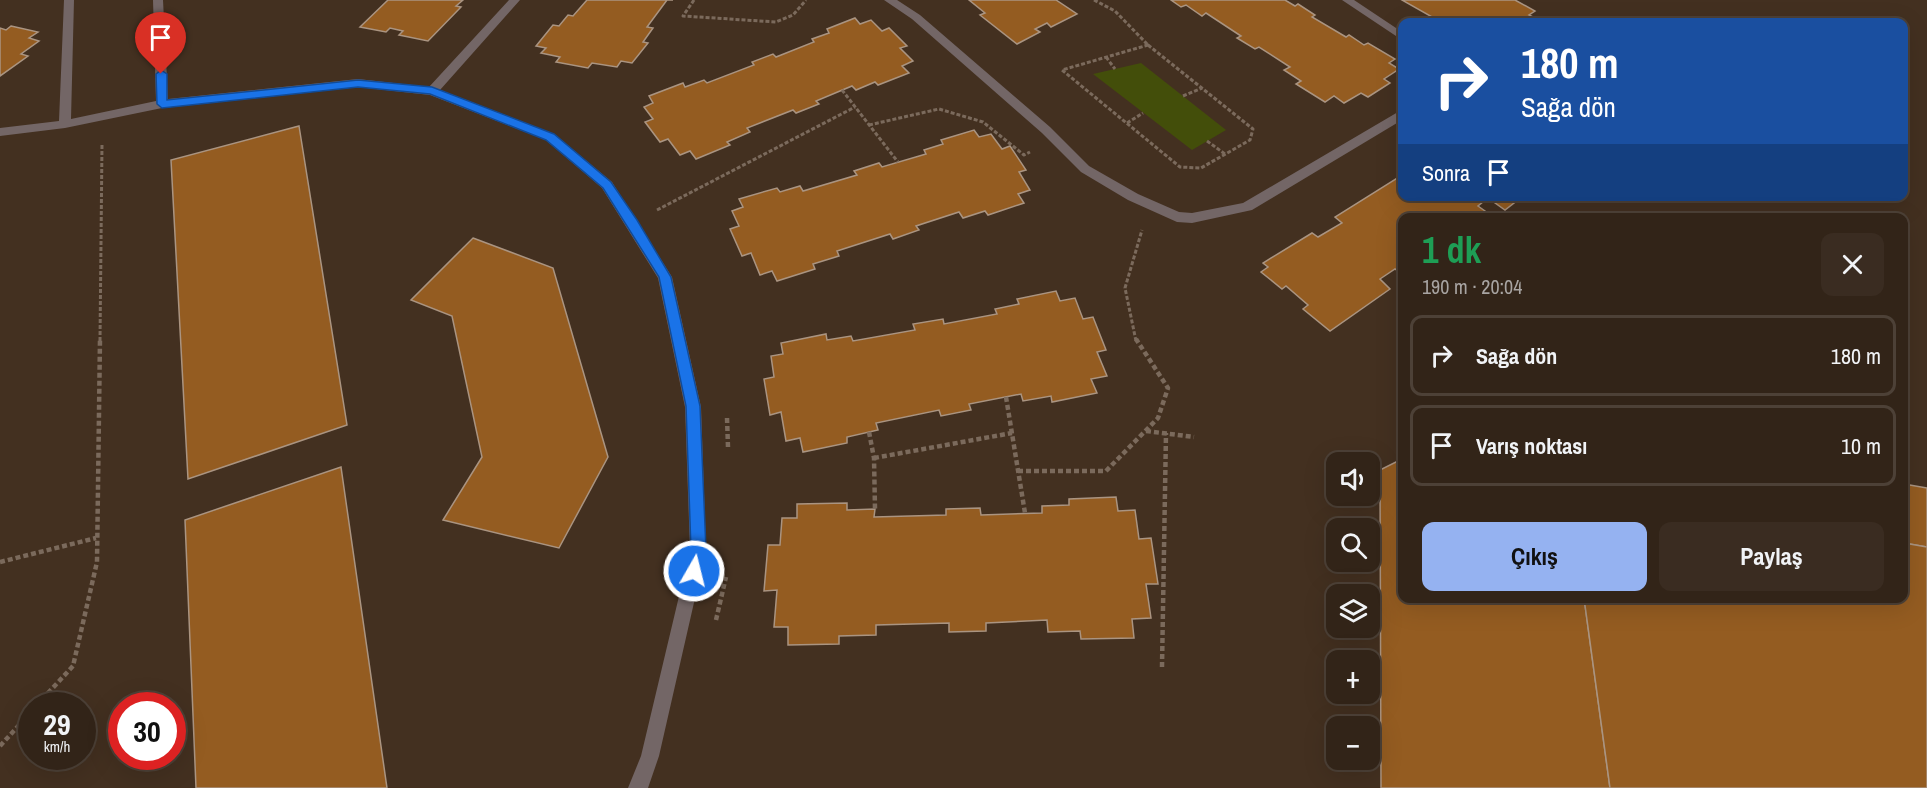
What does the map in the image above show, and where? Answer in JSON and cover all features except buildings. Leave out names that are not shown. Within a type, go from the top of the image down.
[{"type":"street","points":[[65,124],[69,0]]},
{"type":"street","points":[[158,0],[162,104]]},
{"type":"street","points":[[432,91],[515,0]]},
{"type":"street","points":[[889,0],[916,17],[1085,169],[1150,205],[1177,217],[1192,218],[1246,207],[1398,117]]},
{"type":"street","points":[[1347,0],[1398,34]]},
{"type":"street","points":[[0,132],[65,124],[162,104],[358,83],[432,91],[550,137],[607,185],[665,277],[693,406],[698,550],[650,756],[638,788]]},
{"type":"path","points":[[694,0],[683,15],[776,22],[793,15],[806,0]]},
{"type":"path","points":[[1094,0],[1115,11],[1148,45],[1253,129],[1250,140],[1201,168],[1180,167],[1062,70],[1148,45]]},
{"type":"path","points":[[1106,57],[1115,69]]},
{"type":"path","points":[[1183,96],[1202,88]]},
{"type":"path","points":[[842,90],[898,162]]},
{"type":"path","points":[[659,219],[653,212],[855,107]]},
{"type":"path","points":[[869,125],[939,109],[983,122],[1024,154],[1056,141]]},
{"type":"path","points":[[1127,123],[1143,113]]},
{"type":"path","points":[[49,692],[73,666],[96,562],[102,116]]},
{"type":"path","points":[[1207,141],[1225,154]]},
{"type":"path","points":[[1018,471],[1107,471],[1158,418],[1168,388],[1136,339],[1125,288],[1150,205]]},
{"type":"path","points":[[1006,397],[1025,513]]},
{"type":"path","points":[[726,415],[728,449]]},
{"type":"path","points":[[1146,430],[1194,436]]},
{"type":"path","points":[[869,432],[874,458],[875,509]]},
{"type":"path","points":[[874,458],[1012,433]]},
{"type":"path","points":[[1162,667],[1166,433]]},
{"type":"path","points":[[0,562],[96,538]]},
{"type":"path","points":[[716,620],[726,574]]},
{"type":"path","points":[[0,746],[18,726]]},
{"type":"green space","points":[[1141,63],[1226,130],[1192,150],[1093,74]]},
{"type":"route","points":[[161,74],[162,104],[358,83],[432,91],[550,137],[607,185],[665,277],[693,406],[698,550],[694,571]]}]
